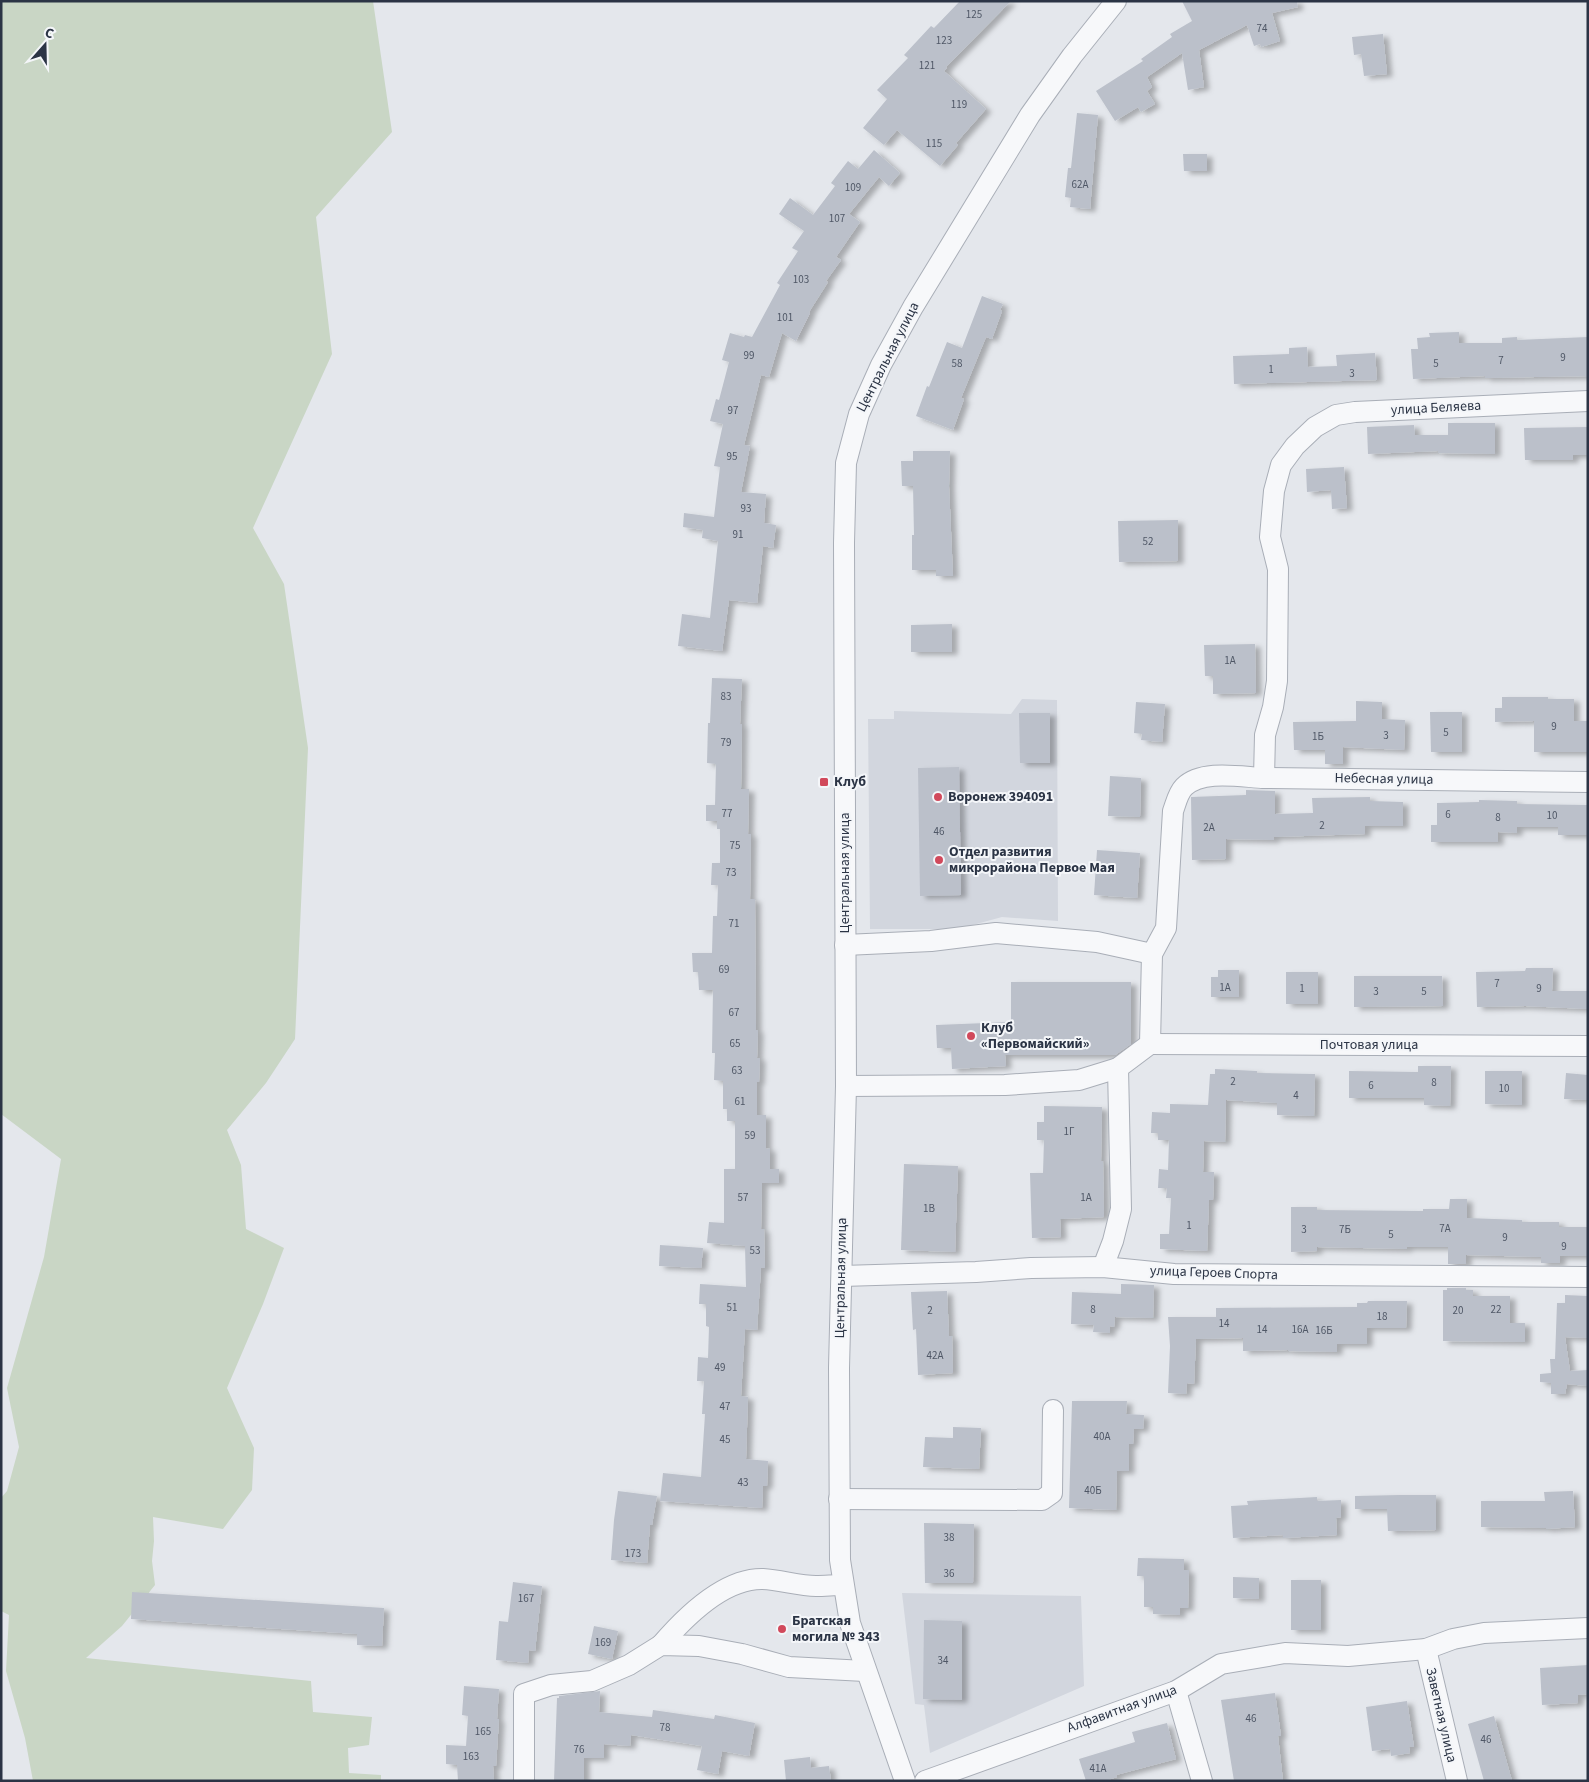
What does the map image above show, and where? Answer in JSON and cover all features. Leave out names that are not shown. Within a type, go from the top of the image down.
[{"type":"street","name":"Центральная улица","points":[[905,1781],[865,1671],[850,1623],[840,1560],[839,1368],[846,1086],[844,543],[846,463],[858,414],[881,365],[912,307],[1030,115],[1072,56],[1116,1]]},
{"type":"street","name":"улица Беляева","points":[[1264,778],[1265,735],[1273,707],[1277,681],[1278,570],[1270,537],[1276,482],[1281,465],[1295,446],[1315,427],[1336,415],[1355,412],[1588,401]]},
{"type":"street","name":"Небесная улица","points":[[1152,954],[1166,928],[1173,811],[1177,797],[1184,787],[1196,779],[1211,776],[1588,782]]},
{"type":"street","points":[[845,945],[931,941],[996,933],[1098,942],[1152,954],[1150,1044],[1118,1068],[1079,1080],[1005,1085],[846,1086]]},
{"type":"street","name":"Почтовая улица","points":[[1150,1044],[1588,1046]]},
{"type":"street","points":[[1102,1267],[1113,1241],[1121,1209],[1118,1068]]},
{"type":"street","name":"улица Героев Спорта","points":[[842,1276],[1102,1267],[1174,1274],[1588,1277]]},
{"type":"street","points":[[839,1499],[1042,1500],[1052,1492],[1053,1410]]},
{"type":"street","points":[[524,1781],[524,1694],[551,1684],[592,1681],[629,1665],[661,1646],[678,1626],[723,1589],[742,1581],[763,1579],[816,1586],[843,1584]]},
{"type":"street","name":"Алфавитная улица","points":[[924,1781],[1176,1691],[1221,1664],[1285,1653],[1348,1656],[1426,1648],[1453,1639],[1484,1633],[1588,1628]]},
{"type":"street","points":[[661,1646],[699,1646],[742,1654],[789,1667],[865,1671]]},
{"type":"street","name":"Заветная улица","points":[[1426,1648],[1457,1781]]},
{"type":"street","points":[[1176,1691],[1202,1781]]},
{"type":"shaded area","points":[[1022,699],[1057,700],[1058,921],[1002,917],[958,929],[870,929],[868,719],[894,719],[894,711],[1011,714]]},
{"type":"shaded area","points":[[902,1593],[1081,1596],[1084,1686],[930,1753],[924,1705],[915,1704]]},
{"type":"green space","points":[[1,1],[373,1],[392,132],[316,217],[332,354],[253,528],[284,584],[308,748],[295,1039],[266,1083],[227,1130],[241,1165],[246,1229],[284,1248],[263,1304],[227,1388],[254,1448],[252,1490],[223,1529],[153,1517],[154,1541],[152,1561],[155,1585],[122,1626],[86,1658],[311,1681],[313,1712],[372,1717],[369,1745],[348,1748],[349,1773],[381,1775],[381,1781],[33,1781],[25,1738],[6,1671],[9,1615],[1,1611],[1,1498],[7,1491],[19,1447],[7,1388],[44,1257],[61,1159],[1,1114]]},
{"type":"building","points":[[960,1],[1011,1],[944,71],[986,109],[956,143],[958,145],[940,166],[897,130],[884,145],[863,128],[887,99],[877,90],[908,58],[904,55],[931,26],[934,28]]},
{"type":"building","points":[[1182,1],[1297,1],[1298,7],[1272,13],[1280,41],[1261,47],[1260,44],[1254,46],[1247,25],[1199,50],[1204,87],[1188,90],[1182,53],[1147,77],[1152,87],[1147,91],[1155,104],[1141,112],[1138,107],[1115,121],[1096,91],[1143,61],[1141,59],[1172,37],[1170,34],[1192,21]]},
{"type":"building","points":[[1383,34],[1387,74],[1364,76],[1361,54],[1354,55],[1352,37]]},
{"type":"building","points":[[1077,113],[1098,115],[1090,209],[1070,207],[1071,198],[1065,197],[1068,168],[1071,168]]},
{"type":"building","points":[[874,150],[900,173],[889,186],[879,177],[849,214],[860,222],[836,257],[841,260],[826,281],[828,282],[809,312],[796,341],[782,333],[769,377],[761,375],[744,445],[750,446],[741,492],[766,494],[764,523],[776,525],[773,548],[763,546],[757,603],[729,600],[722,651],[678,646],[682,614],[710,618],[718,541],[702,538],[703,530],[683,527],[684,513],[714,517],[720,467],[714,466],[723,424],[710,421],[716,399],[719,400],[729,362],[722,360],[730,333],[752,337],[780,285],[777,283],[798,251],[792,248],[804,231],[779,214],[790,198],[813,215],[835,186],[831,183],[848,161],[858,169]]},
{"type":"building","points":[[1183,154],[1207,154],[1207,171],[1184,171]]},
{"type":"building","points":[[982,296],[1003,304],[1000,310],[1002,311],[992,339],[986,337],[961,398],[964,399],[953,430],[916,416],[947,342],[962,348]]},
{"type":"building","points":[[1459,332],[1459,343],[1502,343],[1502,338],[1517,337],[1517,340],[1588,337],[1588,376],[1485,378],[1485,376],[1413,379],[1411,349],[1418,349],[1417,338],[1430,337],[1429,333]]},
{"type":"building","points":[[1307,347],[1308,367],[1337,366],[1336,355],[1375,353],[1377,380],[1234,384],[1233,356],[1289,354],[1289,348]]},
{"type":"building","points":[[1448,423],[1495,423],[1495,454],[1438,453],[1438,451],[1368,454],[1367,427],[1414,425],[1415,435],[1448,435]]},
{"type":"building","points":[[1588,427],[1588,455],[1573,455],[1573,460],[1525,460],[1524,428]]},
{"type":"building","points":[[913,451],[950,451],[949,486],[953,576],[936,576],[936,570],[912,570],[912,535],[914,535],[913,486],[902,486],[901,461],[913,461]]},
{"type":"building","points":[[1344,467],[1347,508],[1332,509],[1331,490],[1307,492],[1306,469]]},
{"type":"building","points":[[1178,520],[1178,561],[1119,562],[1118,521]]},
{"type":"building","points":[[952,624],[952,652],[911,652],[911,625]]},
{"type":"building","points":[[1255,644],[1256,693],[1213,694],[1213,676],[1205,676],[1204,645]]},
{"type":"building","points":[[712,678],[742,679],[740,724],[742,724],[741,789],[749,789],[748,834],[751,834],[750,899],[755,899],[756,1030],[758,1030],[757,1058],[760,1058],[759,1082],[757,1082],[757,1115],[766,1115],[766,1149],[770,1148],[770,1169],[779,1169],[779,1183],[762,1183],[761,1229],[764,1229],[765,1268],[761,1268],[757,1330],[745,1329],[741,1396],[748,1397],[746,1459],[768,1461],[767,1486],[763,1486],[762,1508],[660,1501],[663,1473],[701,1477],[705,1414],[702,1414],[704,1381],[697,1381],[698,1357],[708,1358],[709,1327],[706,1326],[706,1304],[699,1304],[700,1284],[746,1287],[745,1246],[707,1243],[709,1222],[724,1223],[724,1169],[735,1169],[735,1121],[727,1121],[727,1109],[723,1109],[723,1081],[714,1080],[715,1053],[712,1053],[713,990],[699,990],[698,972],[693,972],[692,953],[712,953],[713,916],[717,916],[718,885],[711,885],[712,863],[720,863],[720,829],[717,829],[717,821],[706,821],[706,805],[715,805],[716,764],[707,763]]},
{"type":"building","points":[[1502,697],[1574,699],[1574,721],[1588,721],[1588,752],[1534,752],[1534,721],[1495,722],[1495,708],[1502,708]]},
{"type":"building","points":[[1356,701],[1382,702],[1382,719],[1405,720],[1404,750],[1343,747],[1343,764],[1325,764],[1325,750],[1294,750],[1293,722],[1356,721]]},
{"type":"building","points":[[1136,702],[1165,704],[1162,742],[1141,740],[1142,734],[1134,733]]},
{"type":"building","points":[[1430,712],[1462,712],[1462,752],[1431,752]]},
{"type":"building","points":[[1019,713],[1050,713],[1050,763],[1020,763]]},
{"type":"building","points":[[959,767],[961,895],[920,896],[918,768]]},
{"type":"building","points":[[1110,776],[1141,778],[1140,817],[1108,816]]},
{"type":"building","points":[[1246,790],[1275,791],[1275,814],[1313,813],[1312,798],[1370,797],[1370,801],[1403,802],[1403,826],[1365,826],[1365,834],[1274,837],[1274,840],[1226,839],[1226,859],[1192,860],[1191,797],[1246,795]]},
{"type":"building","points":[[1479,800],[1517,801],[1517,804],[1588,805],[1588,835],[1558,835],[1558,827],[1517,827],[1517,833],[1498,832],[1498,842],[1431,842],[1431,825],[1437,825],[1437,803],[1479,802]]},
{"type":"building","points":[[1097,850],[1140,853],[1137,898],[1094,895]]},
{"type":"building","points":[[1526,968],[1553,968],[1552,991],[1588,991],[1588,1009],[1525,1006],[1477,1007],[1476,972],[1525,971]]},
{"type":"building","points":[[1218,970],[1239,970],[1239,997],[1211,997],[1211,977],[1218,977]]},
{"type":"building","points":[[1286,972],[1318,972],[1318,1004],[1286,1004]]},
{"type":"building","points":[[1354,976],[1442,976],[1443,1006],[1354,1007]]},
{"type":"building","points":[[1011,982],[1131,982],[1131,1044],[1115,1055],[1005,1055],[1006,1066],[952,1069],[951,1048],[937,1048],[936,1025],[1011,1022]]},
{"type":"building","points":[[1418,1066],[1451,1066],[1450,1106],[1424,1105],[1424,1098],[1349,1098],[1349,1071],[1418,1072]]},
{"type":"building","points":[[1215,1069],[1257,1071],[1257,1073],[1315,1074],[1314,1116],[1277,1115],[1277,1103],[1226,1100],[1225,1142],[1204,1141],[1203,1172],[1214,1172],[1213,1200],[1209,1200],[1207,1251],[1160,1249],[1160,1234],[1169,1234],[1171,1198],[1166,1198],[1167,1188],[1158,1188],[1159,1169],[1168,1170],[1169,1140],[1158,1140],[1158,1133],[1151,1133],[1152,1112],[1170,1113],[1170,1104],[1208,1105],[1210,1074],[1215,1074]]},
{"type":"building","points":[[1485,1071],[1522,1071],[1522,1105],[1485,1104]]},
{"type":"building","points":[[1566,1073],[1588,1075],[1588,1100],[1564,1099]]},
{"type":"building","points":[[1044,1106],[1102,1107],[1101,1161],[1103,1161],[1104,1217],[1060,1219],[1061,1237],[1032,1238],[1030,1173],[1043,1173],[1044,1140],[1037,1140],[1037,1122],[1044,1122]]},
{"type":"building","points":[[904,1164],[958,1166],[955,1252],[901,1250]]},
{"type":"building","points":[[1450,1199],[1467,1199],[1467,1218],[1522,1220],[1522,1222],[1559,1222],[1559,1227],[1588,1227],[1588,1256],[1560,1256],[1560,1263],[1541,1263],[1541,1257],[1466,1255],[1466,1264],[1448,1264],[1448,1247],[1407,1247],[1407,1249],[1317,1247],[1317,1251],[1291,1252],[1291,1207],[1317,1207],[1317,1210],[1423,1211],[1423,1209],[1449,1209]]},
{"type":"building","points":[[660,1245],[703,1248],[701,1268],[659,1266]]},
{"type":"building","points":[[1121,1284],[1154,1285],[1153,1318],[1115,1317],[1114,1327],[1110,1326],[1110,1333],[1093,1332],[1094,1325],[1071,1324],[1072,1292],[1121,1294]]},
{"type":"building","points":[[1447,1288],[1473,1290],[1473,1296],[1510,1296],[1510,1323],[1525,1323],[1525,1342],[1443,1341],[1443,1290],[1447,1290]]},
{"type":"building","points":[[947,1291],[949,1336],[952,1336],[953,1373],[918,1375],[916,1329],[913,1330],[911,1292]]},
{"type":"building","points":[[1565,1295],[1588,1296],[1588,1338],[1565,1337],[1570,1371],[1588,1370],[1588,1386],[1567,1384],[1565,1394],[1551,1394],[1551,1383],[1540,1382],[1540,1374],[1551,1373],[1550,1359],[1555,1359],[1557,1303],[1565,1303]]},
{"type":"building","points":[[1368,1301],[1407,1301],[1406,1328],[1367,1328],[1367,1344],[1337,1344],[1337,1352],[1243,1351],[1243,1338],[1196,1339],[1194,1384],[1187,1383],[1186,1394],[1168,1393],[1170,1346],[1168,1317],[1216,1317],[1216,1308],[1357,1307],[1357,1303],[1367,1303]]},
{"type":"building","points":[[1072,1401],[1127,1401],[1126,1414],[1144,1415],[1143,1429],[1134,1429],[1133,1444],[1129,1444],[1129,1471],[1117,1471],[1116,1510],[1069,1508]]},
{"type":"building","points":[[953,1427],[981,1428],[979,1469],[923,1467],[925,1437],[953,1438]]},
{"type":"building","points":[[618,1491],[657,1496],[652,1525],[650,1525],[647,1563],[611,1560]]},
{"type":"building","points":[[1573,1491],[1575,1527],[1546,1529],[1481,1527],[1481,1501],[1545,1501],[1544,1492]]},
{"type":"building","points":[[1436,1495],[1436,1530],[1388,1531],[1387,1509],[1355,1509],[1355,1496]]},
{"type":"building","points":[[1317,1497],[1317,1501],[1341,1500],[1341,1517],[1336,1518],[1337,1535],[1283,1538],[1283,1535],[1233,1538],[1231,1506],[1248,1505],[1247,1501]]},
{"type":"building","points":[[924,1523],[974,1524],[973,1583],[925,1583]]},
{"type":"building","points":[[1138,1558],[1184,1559],[1184,1570],[1189,1570],[1188,1608],[1180,1608],[1180,1615],[1153,1614],[1153,1607],[1144,1607],[1144,1576],[1137,1576]]},
{"type":"building","points":[[1233,1577],[1259,1578],[1259,1599],[1233,1598]]},
{"type":"building","points":[[1291,1580],[1321,1580],[1321,1630],[1291,1630]]},
{"type":"building","points":[[513,1582],[542,1586],[535,1651],[529,1650],[528,1663],[496,1660],[499,1621],[508,1622]]},
{"type":"building","points":[[132,1592],[384,1608],[382,1646],[357,1645],[357,1634],[131,1619]]},
{"type":"building","points":[[924,1620],[962,1621],[962,1700],[923,1699]]},
{"type":"building","points":[[594,1626],[618,1631],[612,1659],[588,1654]]},
{"type":"building","points":[[1588,1665],[1588,1694],[1578,1695],[1578,1703],[1542,1705],[1540,1668]]},
{"type":"building","points":[[464,1686],[499,1689],[496,1766],[493,1766],[494,1781],[458,1781],[457,1765],[446,1764],[446,1745],[466,1746],[468,1716],[462,1715]]},
{"type":"building","points":[[600,1691],[599,1712],[652,1717],[653,1710],[714,1719],[715,1715],[755,1723],[749,1756],[722,1751],[718,1774],[697,1770],[702,1746],[631,1735],[630,1746],[604,1744],[604,1758],[584,1758],[584,1781],[554,1781],[557,1698],[559,1696]]},
{"type":"building","points":[[1275,1693],[1281,1736],[1278,1736],[1283,1781],[1234,1781],[1221,1700]]},
{"type":"building","points":[[1407,1701],[1414,1747],[1409,1747],[1410,1753],[1391,1756],[1390,1749],[1372,1751],[1366,1707]]},
{"type":"building","points":[[1494,1716],[1512,1781],[1484,1781],[1468,1724]]},
{"type":"building","points":[[1167,1723],[1176,1759],[1116,1775],[1117,1777],[1105,1781],[1086,1781],[1079,1759],[1135,1742],[1132,1732]]},
{"type":"building","points":[[810,1757],[811,1768],[829,1766],[831,1781],[786,1781],[784,1760]]},
{"type":"place","name":"Клуб","points":[[824,782]]},
{"type":"place","name":"Воронеж 394091","points":[[938,797]]},
{"type":"place","name":"Отдел развития микрорайона Первое Мая","points":[[939,860]]},
{"type":"place","name":"Клуб «Первомайский»","points":[[971,1036]]},
{"type":"place","name":"Братская могила № 343","points":[[782,1629]]}]
